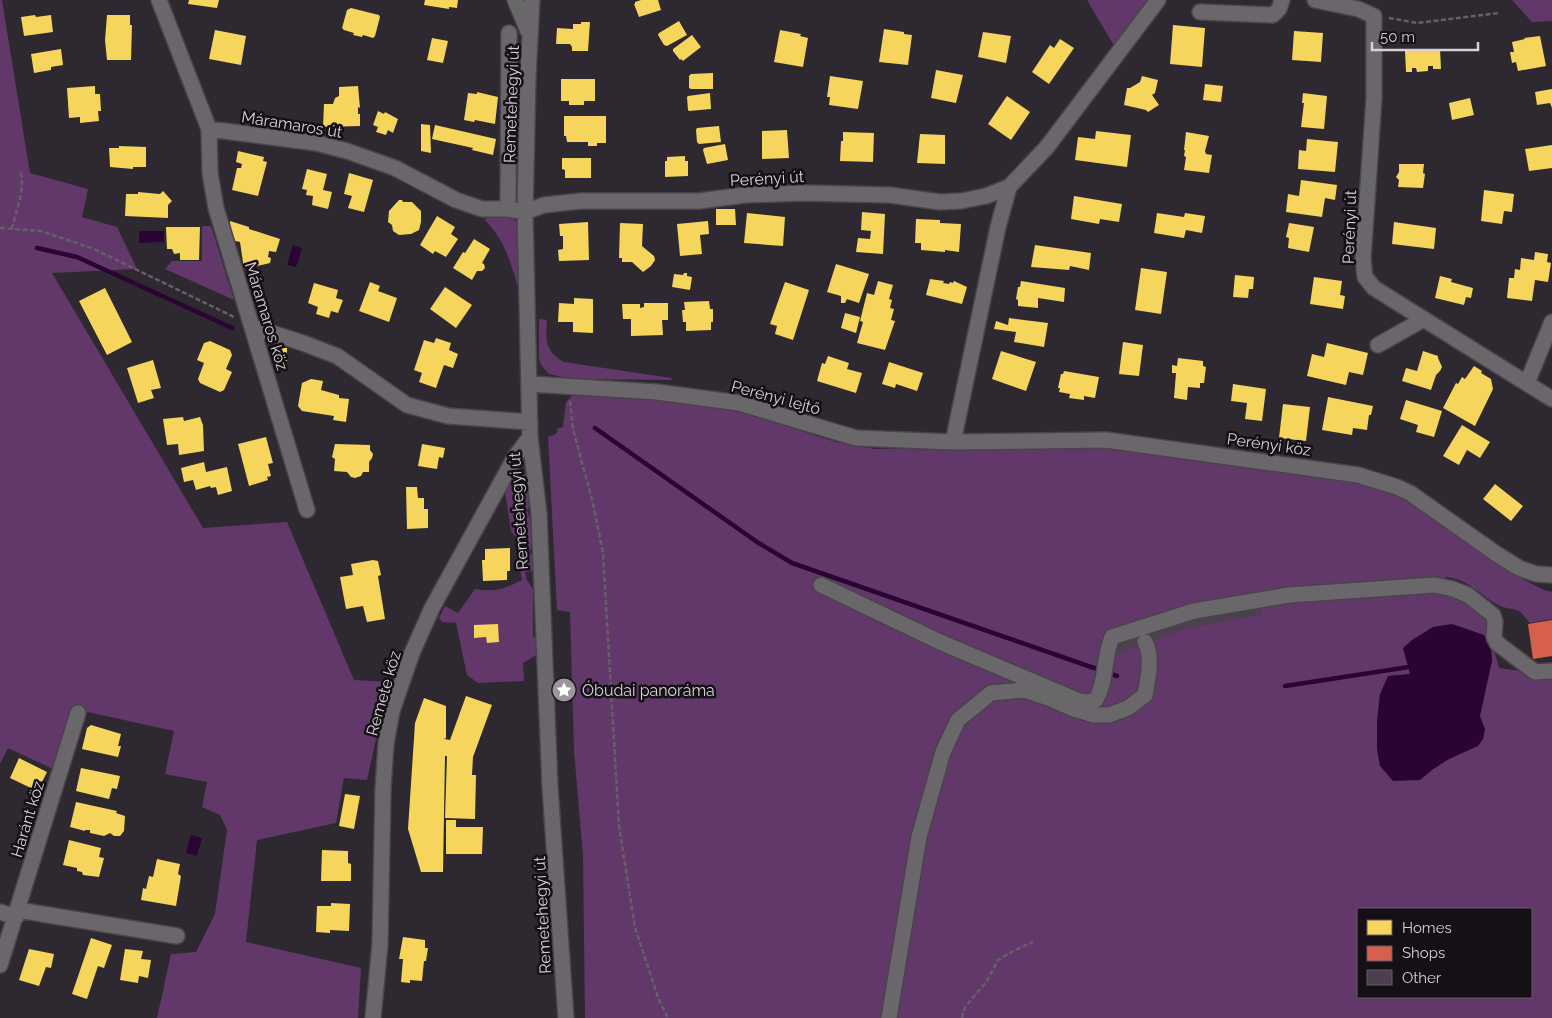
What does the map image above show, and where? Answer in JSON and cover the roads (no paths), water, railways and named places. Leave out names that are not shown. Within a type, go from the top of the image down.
[{"type":"street","points":[[159,0],[209,129]]},
{"type":"street","points":[[515,0],[530,36]]},
{"type":"street","name":"Remetehegyi út","points":[[532,0],[525,212],[530,438],[539,514],[550,778],[566,1018]]},
{"type":"street","name":"Perényi út","points":[[525,212],[544,205],[581,201],[699,201],[746,195],[890,195],[940,202],[961,201],[986,196],[1009,187],[1047,146],[1158,0]]},
{"type":"street","points":[[1200,12],[1272,15],[1279,9],[1282,0]]},
{"type":"street","name":"Perényi út","points":[[1315,0],[1358,9],[1374,16],[1374,98],[1363,259],[1365,277],[1374,288],[1552,399]]},
{"type":"street","points":[[508,208],[509,34],[528,76]]},
{"type":"street","name":"Máramaros út","points":[[209,129],[316,143],[347,151],[395,168],[456,200],[482,209],[508,208],[525,212]]},
{"type":"street","name":"Máramaros köz","points":[[209,129],[210,173],[216,208],[307,510]]},
{"type":"street","name":"Perényi út","points":[[953,442],[998,226],[1009,187]]},
{"type":"street","points":[[1378,345],[1424,319]]},
{"type":"street","points":[[1527,383],[1552,322]]},
{"type":"street","points":[[253,327],[337,356],[407,405],[448,416],[530,422]]},
{"type":"street","name":"Perényi lejtő","points":[[530,384],[657,392],[739,403],[856,438],[953,442]]},
{"type":"street","name":"Remete köz","points":[[373,1018],[380,935],[382,789],[386,744],[392,711],[412,653],[432,608],[514,457],[530,438]]},
{"type":"street","name":"Perényi köz","points":[[953,442],[1106,440],[1358,475],[1397,486],[1410,493],[1519,568],[1536,574],[1552,575]]},
{"type":"street","points":[[821,585],[940,642],[1079,701],[1094,715],[1109,715],[1128,708],[1145,695],[1149,677],[1148,648],[1145,642]]},
{"type":"street","points":[[1086,707],[1096,700],[1102,689],[1107,650],[1112,637],[1194,611],[1289,595],[1435,586],[1453,589],[1468,595],[1492,615],[1495,622],[1494,637],[1497,643],[1535,672],[1552,671]]},
{"type":"street","points":[[889,1018],[918,837],[943,752],[958,720],[991,692],[1024,690],[1086,707]]},
{"type":"street","name":"Haránt köz","points":[[0,965],[78,713]]},
{"type":"street","points":[[0,912],[177,936]]},
{"type":"waterway","points":[[37,248],[77,257],[232,328]]},
{"type":"waterway","points":[[595,428],[757,542],[792,563],[1117,676]]},
{"type":"waterway","points":[[1285,686],[1409,667]]},
{"type":"place","name":"Óbudai panoráma","points":[[564,690]]}]
